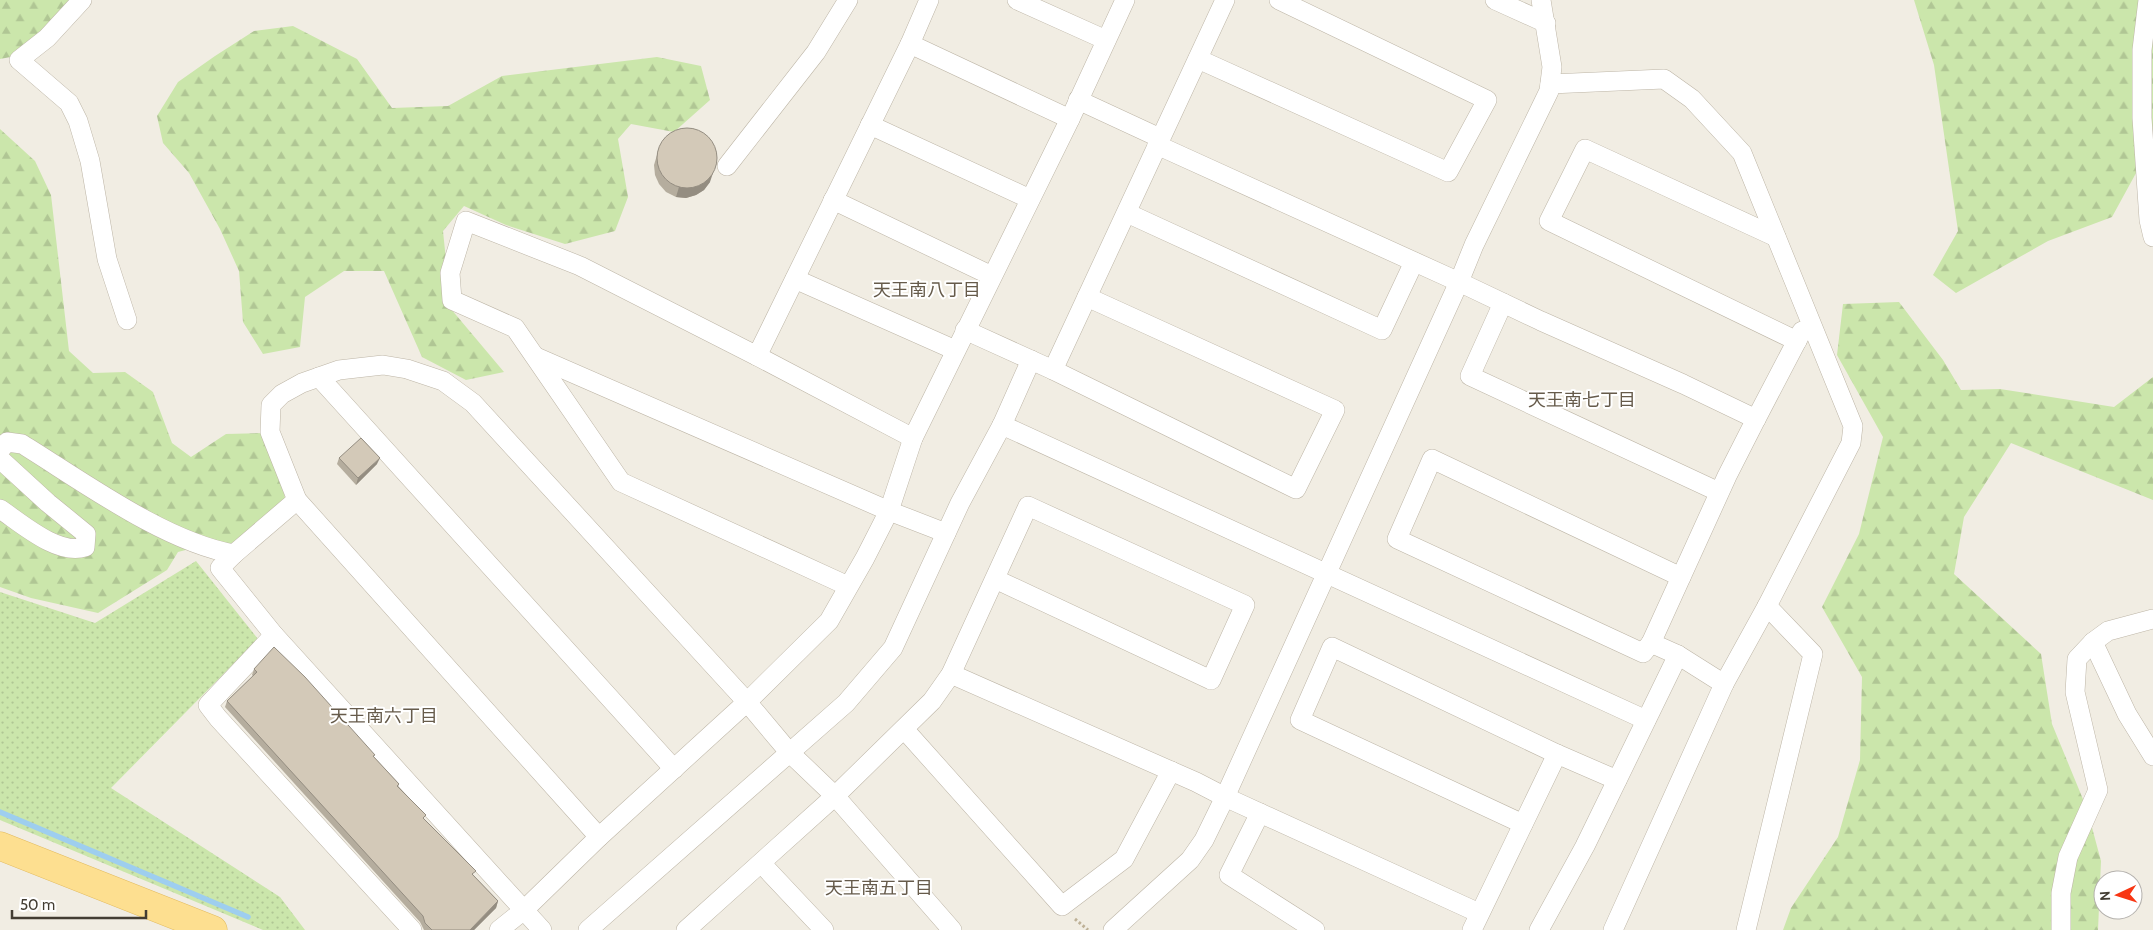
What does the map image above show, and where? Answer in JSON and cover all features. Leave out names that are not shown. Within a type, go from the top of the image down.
[{"type":"main road","points":[[0,846],[213,930]]},
{"type":"street","points":[[82,0],[47,38],[19,60],[69,103],[78,121],[90,161],[106,259],[128,320]]},
{"type":"street","points":[[727,166],[816,52],[848,0]]},
{"type":"street","points":[[757,356],[910,44],[929,0]]},
{"type":"street","points":[[1018,0],[1106,40]]},
{"type":"street","points":[[499,930],[524,910],[599,837],[747,702],[829,621],[889,511],[913,438],[1070,119],[1125,0]]},
{"type":"street","points":[[1053,370],[1224,0]]},
{"type":"street","points":[[1198,59],[1448,172],[1487,100],[1279,0]]},
{"type":"street","points":[[1495,0],[1546,23]]},
{"type":"street","points":[[1113,930],[1190,860],[1204,840],[1225,797],[1325,573],[1459,282],[1474,245],[1549,91],[1552,67],[1541,0]]},
{"type":"street","points":[[2148,0],[2142,50],[2142,118],[2149,220],[2153,237]]},
{"type":"street","points":[[910,44],[1070,119]]},
{"type":"street","points":[[1550,84],[1664,79],[1692,99],[1742,153],[1854,426],[1851,443],[1767,606],[1724,684],[1616,929]]},
{"type":"street","points":[[1078,100],[1159,142],[1414,262],[1756,419]]},
{"type":"street","points":[[870,125],[1030,199]]},
{"type":"street","points":[[1776,237],[1584,149],[1549,221],[1796,341]]},
{"type":"street","points":[[834,200],[992,276]]},
{"type":"street","points":[[1127,213],[1382,330],[1414,262]]},
{"type":"street","points":[[848,586],[621,482],[515,328],[452,300],[450,273],[466,221],[580,266],[913,438]]},
{"type":"street","points":[[795,279],[956,350]]},
{"type":"street","points":[[965,330],[1053,370],[1296,489],[1335,410],[1088,297]]},
{"type":"street","points":[[1503,303],[1470,376],[1720,492]]},
{"type":"street","points":[[1681,577],[1432,459],[1396,539],[1643,652],[1651,643],[1720,492],[1809,317]]},
{"type":"street","points":[[535,356],[889,511],[946,533]]},
{"type":"street","points":[[588,930],[846,703],[893,648],[946,533],[1002,425],[1031,360]]},
{"type":"street","points":[[599,837],[297,500],[270,432],[271,405],[282,394],[302,383],[339,370],[383,365],[407,369],[443,381],[473,403],[747,702],[790,752],[835,796],[952,930]]},
{"type":"street","points":[[319,377],[674,769]]},
{"type":"street","points":[[1002,425],[1646,720]]},
{"type":"street","points":[[0,450],[7,442],[22,444],[160,527],[214,550],[234,554]]},
{"type":"street","points":[[0,459],[48,503],[86,534],[85,547],[76,550],[51,543],[0,509]]},
{"type":"street","points":[[297,500],[220,568],[274,635],[542,930]]},
{"type":"street","points":[[686,930],[835,796],[932,702],[951,674],[1028,506],[1245,605],[1212,680],[995,579]]},
{"type":"street","points":[[1746,930],[1813,654],[1767,606]]},
{"type":"street","points":[[2061,930],[2061,894],[2068,857],[2098,790],[2075,692],[2077,659],[2093,642],[2108,631],[2153,619]]},
{"type":"street","points":[[274,635],[208,705],[412,930]]},
{"type":"street","points":[[2093,642],[2127,714],[2153,756]]},
{"type":"street","points":[[1651,643],[1678,654],[1724,684]]},
{"type":"street","points":[[1523,824],[1300,720],[1332,647],[1557,754],[1617,780]]},
{"type":"street","points":[[1539,930],[1617,780],[1678,654]]},
{"type":"street","points":[[951,674],[1171,771],[1260,813],[1475,922],[1557,754]]},
{"type":"street","points":[[904,729],[1062,906],[1124,859],[1171,771]]},
{"type":"street","points":[[1260,813],[1229,875],[1315,930]]},
{"type":"street","points":[[761,863],[824,930]]},
{"type":"green space","points":[[0,0],[83,0],[21,55],[0,59]]},
{"type":"green space","points":[[1914,0],[2153,0],[2153,142],[2112,217],[2048,241],[1956,293],[1933,275],[1958,231],[1934,65]]},
{"type":"green space","points":[[293,26],[357,59],[392,108],[448,106],[502,76],[657,57],[701,66],[710,100],[674,132],[631,124],[618,139],[628,197],[615,231],[565,244],[506,225],[464,206],[443,231],[451,309],[504,372],[466,380],[422,357],[384,271],[344,271],[305,297],[300,347],[263,354],[243,322],[239,271],[220,229],[189,173],[163,143],[157,116],[178,82],[215,56],[254,31]]},
{"type":"green space","points":[[0,129],[35,161],[51,195],[69,351],[93,373],[125,372],[153,392],[172,443],[191,457],[226,434],[264,433],[281,478],[285,498],[233,545],[216,542],[178,552],[167,570],[98,613],[31,598],[0,587]]},
{"type":"green space","points":[[1899,302],[1943,360],[1961,390],[2000,389],[2114,407],[2153,377],[2153,500],[2011,443],[1964,517],[1954,574],[2041,654],[2052,724],[2087,809],[2101,861],[2101,870],[2093,870],[2093,920],[2098,920],[2098,930],[1783,930],[1791,908],[1838,837],[1860,760],[1862,677],[1822,607],[1859,534],[1883,437],[1837,355],[1843,304]]},
{"type":"green space","points":[[196,561],[258,639],[111,788],[280,897],[305,930],[263,930],[0,820],[0,592],[95,623]]},
{"type":"building","points":[[687,128],[703,133],[708,137],[712,142],[717,158],[712,174],[708,179],[703,183],[687,188],[671,183],[666,179],[662,174],[657,158],[662,142],[666,137],[671,133]]},
{"type":"building","points":[[361,438],[380,458],[358,478],[339,458]]},
{"type":"building","points":[[274,647],[305,677],[375,755],[373,756],[399,784],[397,786],[426,815],[423,818],[476,871],[472,874],[498,901],[470,930],[432,930],[425,923],[423,916],[227,701],[257,672],[254,669]]},
{"type":"waterway","points":[[0,812],[248,917]]},
{"type":"district","name":"天王南八丁目","points":[[927,290]]},
{"type":"district","name":"天王南七丁目","points":[[1582,400]]},
{"type":"district","name":"天王南六丁目","points":[[384,716]]},
{"type":"district","name":"天王南五丁目","points":[[879,888]]}]
